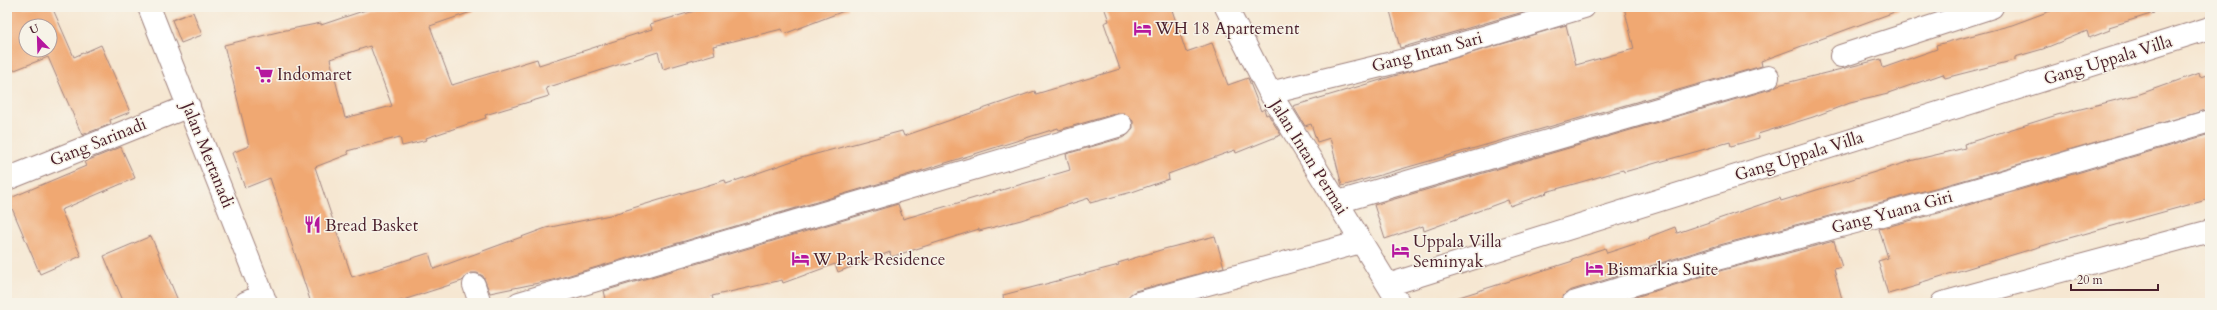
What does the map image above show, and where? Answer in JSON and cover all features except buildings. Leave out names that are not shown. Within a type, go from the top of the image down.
[{"type":"street","name":"Jalan Mertanadi","points":[[150,7],[188,106],[258,300]]},
{"type":"street","name":"Jalan Intan Permai","points":[[1226,7],[1270,93],[1393,294]]},
{"type":"street","name":"Gang Intan Sari","points":[[1270,93],[1417,57],[1584,7]]},
{"type":"street","points":[[1841,56],[1992,7]]},
{"type":"street","name":"Gang Uppala Villa","points":[[1393,294],[2210,28]]},
{"type":"street","points":[[1338,202],[1768,77]]},
{"type":"street","name":"Gang Sarinadi","points":[[7,179],[188,106]]},
{"type":"street","name":"Gang Yuana Giri","points":[[1574,303],[1720,258],[1949,197],[2210,121]]},
{"type":"street","points":[[519,303],[1120,125]]},
{"type":"street","points":[[1942,303],[2210,231]]},
{"type":"street","points":[[1138,303],[1361,242]]},
{"type":"place","name":"WH 18 Apartement","points":[[1142,28]]},
{"type":"place","name":"Indomaret","points":[[264,74]]},
{"type":"place","name":"Bread Basket","points":[[312,225]]},
{"type":"place","name":"Uppala Villa Seminyak","points":[[1400,251]]},
{"type":"place","name":"W Park Residence","points":[[800,259]]},
{"type":"place","name":"Bismarkia Suite","points":[[1594,269]]}]
